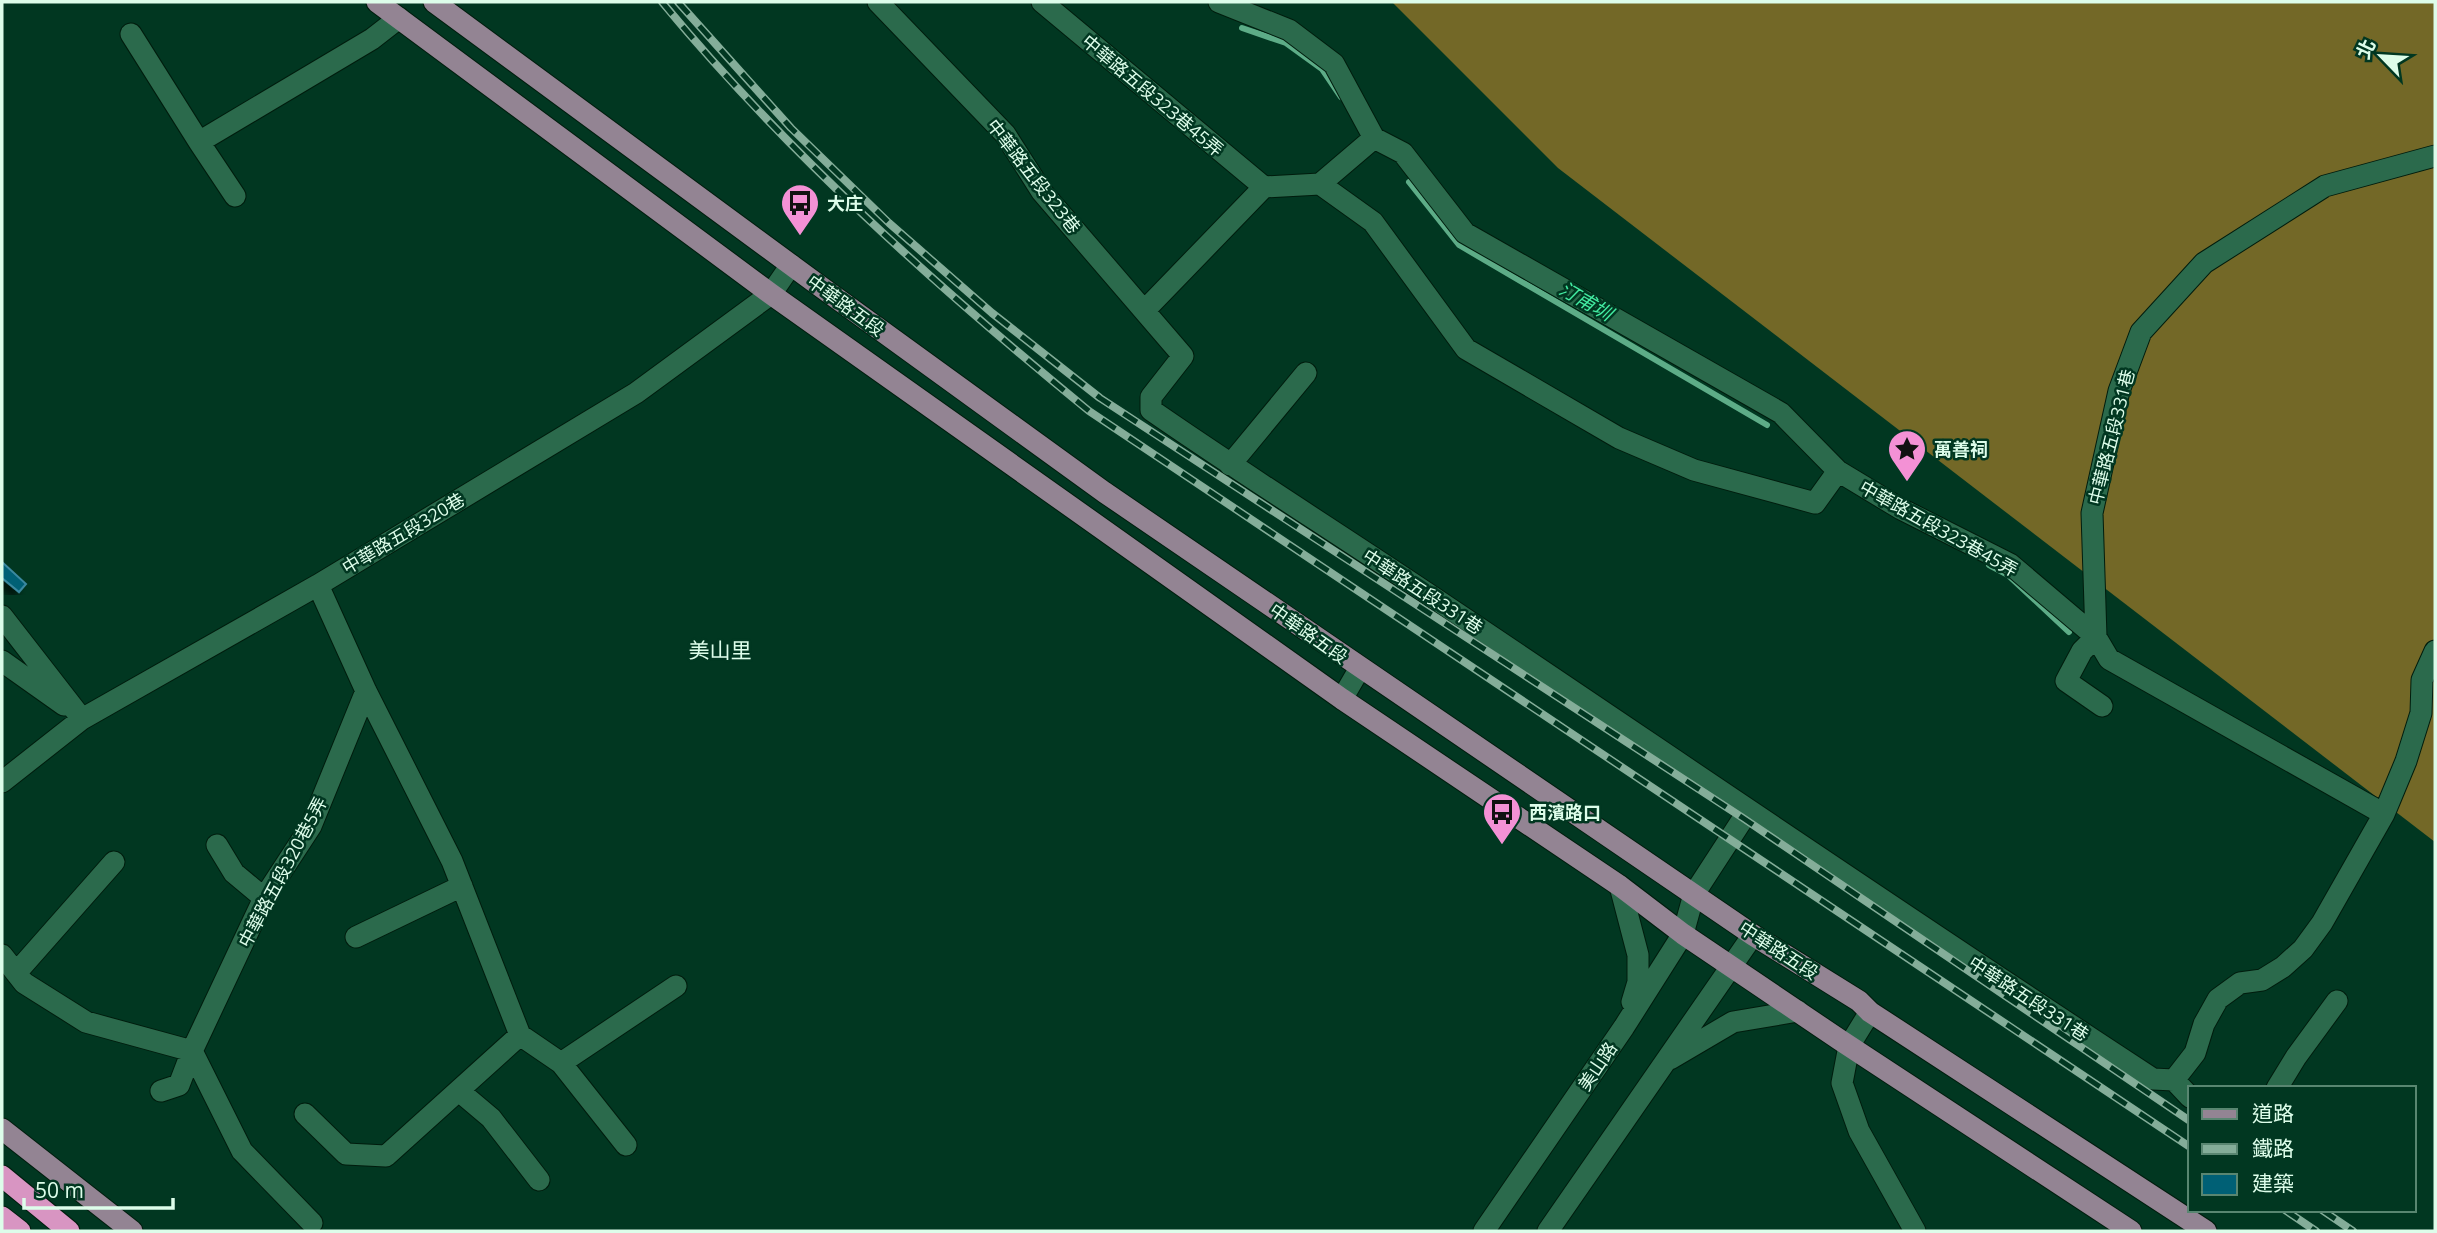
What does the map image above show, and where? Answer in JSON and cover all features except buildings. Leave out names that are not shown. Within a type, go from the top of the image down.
[{"type":"highway","points":[[8,1181],[69,1231]]},
{"type":"highway","points":[[8,1181],[80,1231]]},
{"type":"highway","points":[[2,1217],[20,1231]]},
{"type":"main road","name":"中華路五段","points":[[377,2],[771,294],[1342,699],[1620,886],[1683,934],[1798,1012],[2131,1231]]},
{"type":"main road","name":"中華路五段","points":[[434,2],[1104,492],[1752,935],[1859,1001],[1870,1012],[2206,1231]]},
{"type":"main road","points":[[2,1129],[132,1231]]},
{"type":"street","name":"中華路五段323巷","points":[[878,2],[1006,134],[1042,192],[1183,356]]},
{"type":"street","name":"中華路五段323巷45弄","points":[[1042,2],[1264,187]]},
{"type":"street","points":[[1219,2],[1289,30]]},
{"type":"street","points":[[1144,310],[1264,187],[1320,184],[1374,138],[1334,64],[1255,2]]},
{"type":"street","points":[[198,142],[372,39],[399,18]]},
{"type":"street","points":[[131,34],[235,196]]},
{"type":"street","name":"中華路五段323巷45弄","points":[[1374,138],[1403,153],[1465,233],[1781,413],[1838,471],[1900,509],[2010,564],[2096,638]]},
{"type":"street","name":"中華路五段331巷","points":[[2096,638],[2092,513],[2119,391],[2141,332],[2204,263],[2325,186],[2435,156]]},
{"type":"street","points":[[1320,184],[1373,222],[1466,349],[1619,438],[1694,470],[1815,503],[1838,471]]},
{"type":"street","name":"中華路五段320巷","points":[[2,782],[82,719],[318,585],[635,393],[771,294],[791,265]]},
{"type":"street","name":"中華路五段331巷","points":[[1183,356],[1151,397],[1151,410],[1930,933],[2153,1079],[2174,1080]]},
{"type":"street","points":[[1230,465],[1306,373]]},
{"type":"street","points":[[318,585],[366,691],[452,861],[520,1035],[561,1063],[626,1145]]},
{"type":"street","points":[[2,615],[82,719]]},
{"type":"street","points":[[2102,706],[2066,681],[2082,651],[2096,638],[2109,659],[2384,814]]},
{"type":"street","points":[[2188,1095],[2174,1080],[2195,1053],[2204,1024],[2218,999],[2240,983],[2262,980],[2283,967],[2303,949],[2322,923],[2384,814],[2406,761],[2420,713],[2422,680],[2435,651]]},
{"type":"street","points":[[2,661],[82,719]]},
{"type":"street","points":[[1342,699],[1360,668]]},
{"type":"street","name":"中華路五段320巷5弄","points":[[161,1091],[179,1085],[192,1051],[264,898],[311,826],[366,691]]},
{"type":"street","points":[[1694,894],[1748,810]]},
{"type":"street","points":[[216,845],[234,873],[264,898]]},
{"type":"street","points":[[16,973],[114,862]]},
{"type":"street","points":[[356,937],[462,886]]},
{"type":"street","points":[[1620,886],[1638,955],[1638,982],[1624,1027]]},
{"type":"street","name":"美山路","points":[[1484,1231],[1624,1027],[1683,934],[1694,894]]},
{"type":"street","points":[[1548,1231],[1752,935]]},
{"type":"street","points":[[2,955],[23,983],[86,1022],[192,1051],[242,1151],[312,1223]]},
{"type":"street","points":[[561,1063],[676,985]]},
{"type":"street","points":[[2278,1086],[2337,1001]]},
{"type":"street","points":[[1665,1062],[1733,1022],[1798,1012]]},
{"type":"street","points":[[1870,1012],[1849,1046],[1843,1083],[1859,1130],[1915,1231]]},
{"type":"street","points":[[305,1114],[346,1154],[386,1156],[520,1035]]},
{"type":"street","points":[[459,1091],[491,1118],[539,1180]]},
{"type":"shaded area","points":[[1392,2],[2435,2],[2435,842],[1558,168]]},
{"type":"waterway","name":"汀甫圳","points":[[1242,28],[1286,43],[1322,69],[1341,97]]},
{"type":"waterway","name":"汀甫圳","points":[[1409,182],[1459,245],[1767,425]]},
{"type":"waterway","name":"汀甫圳","points":[[1989,565],[2008,575],[2069,632]]},
{"type":"railway","points":[[662,2],[760,112],[865,217],[975,316],[1089,411],[2188,1146]]},
{"type":"railway","points":[[678,2],[791,128],[889,223],[992,313],[1100,398],[1743,818],[2188,1120]]},
{"type":"railway","points":[[2288,1212],[2316,1231]]},
{"type":"railway","points":[[2325,1212],[2353,1231]]},
{"type":"place","name":"大庄","points":[[800,237]]},
{"type":"place","name":"萬善祠","points":[[1907,483]]},
{"type":"place","name":"西濱路口","points":[[1502,846]]},
{"type":"district","name":"美山里","points":[[720,650]]}]
